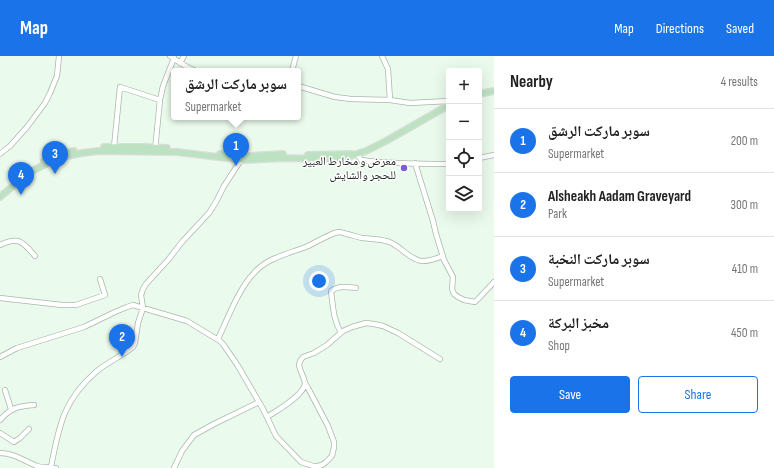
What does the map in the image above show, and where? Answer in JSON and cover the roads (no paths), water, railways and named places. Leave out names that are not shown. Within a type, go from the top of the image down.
[{"type":"main road","points":[[482,93],[494,91]]},
{"type":"main road","points":[[0,197],[30,172],[48,163],[82,153],[98,151],[180,149],[241,158],[275,154],[357,154],[386,141],[446,107]]},
{"type":"main road","points":[[0,192],[39,163],[51,157],[65,153],[93,148],[114,147],[155,150]]},
{"type":"street","points":[[0,154],[10,146],[27,127],[45,103],[57,76],[59,56]]},
{"type":"street","points":[[180,62],[184,56]]},
{"type":"street","points":[[293,68],[296,56]]},
{"type":"street","points":[[382,56],[388,69],[390,100]]},
{"type":"street","points":[[155,150],[160,100],[172,57],[191,68]]},
{"type":"street","points":[[114,147],[120,87],[160,100]]},
{"type":"street","points":[[301,87],[335,97],[351,99],[390,100],[410,103],[446,101]]},
{"type":"street","points":[[357,154],[361,160],[378,162],[446,164]]},
{"type":"street","points":[[482,157],[494,155]]},
{"type":"street","points":[[0,453],[22,458],[38,466],[54,468],[57,435],[65,411],[71,401],[78,391],[98,371],[133,347],[142,308],[141,295],[143,289],[208,213],[216,202],[241,158]]},
{"type":"street","points":[[415,163],[443,256],[453,277],[452,289],[454,294],[464,300],[475,302],[494,282]]},
{"type":"street","points":[[218,339],[240,293],[254,272],[272,259],[305,247],[338,232],[361,238],[386,241],[409,256],[424,262],[430,262],[443,256]]},
{"type":"street","points":[[0,245],[12,241],[21,242],[35,256]]},
{"type":"street","points":[[0,298],[62,305],[76,305],[105,295],[100,278]]},
{"type":"street","points":[[341,334],[334,315],[331,291],[337,287],[344,286],[356,288]]},
{"type":"street","points":[[0,357],[17,348],[84,327],[133,305],[187,321],[218,339],[223,344],[259,402],[276,436],[301,462],[313,466],[322,465],[332,456],[334,442],[328,426],[305,384],[299,365],[303,357],[314,353],[327,345],[348,329],[366,323],[383,326],[398,333],[440,359]]},
{"type":"street","points":[[267,417],[297,396],[305,384]]},
{"type":"street","points":[[5,390],[11,409]]},
{"type":"street","points":[[174,468],[182,451],[194,435],[259,402]]},
{"type":"street","points":[[0,420],[11,409],[20,406],[34,405]]},
{"type":"street","points":[[0,432],[14,442],[29,428]]},
{"type":"place","name":"سوبر ماركت الرشق","points":[[236,166]]},
{"type":"place","name":"معرض و مخارط العبير للحجر والشايش","points":[[404,168]]},
{"type":"place","name":"سوبر ماركت النخبة","points":[[55,174]]},
{"type":"place","name":"مخبز البركة","points":[[21,195]]},
{"type":"place","name":"Alsheakh Aadam Graveyard","points":[[122,357]]}]
